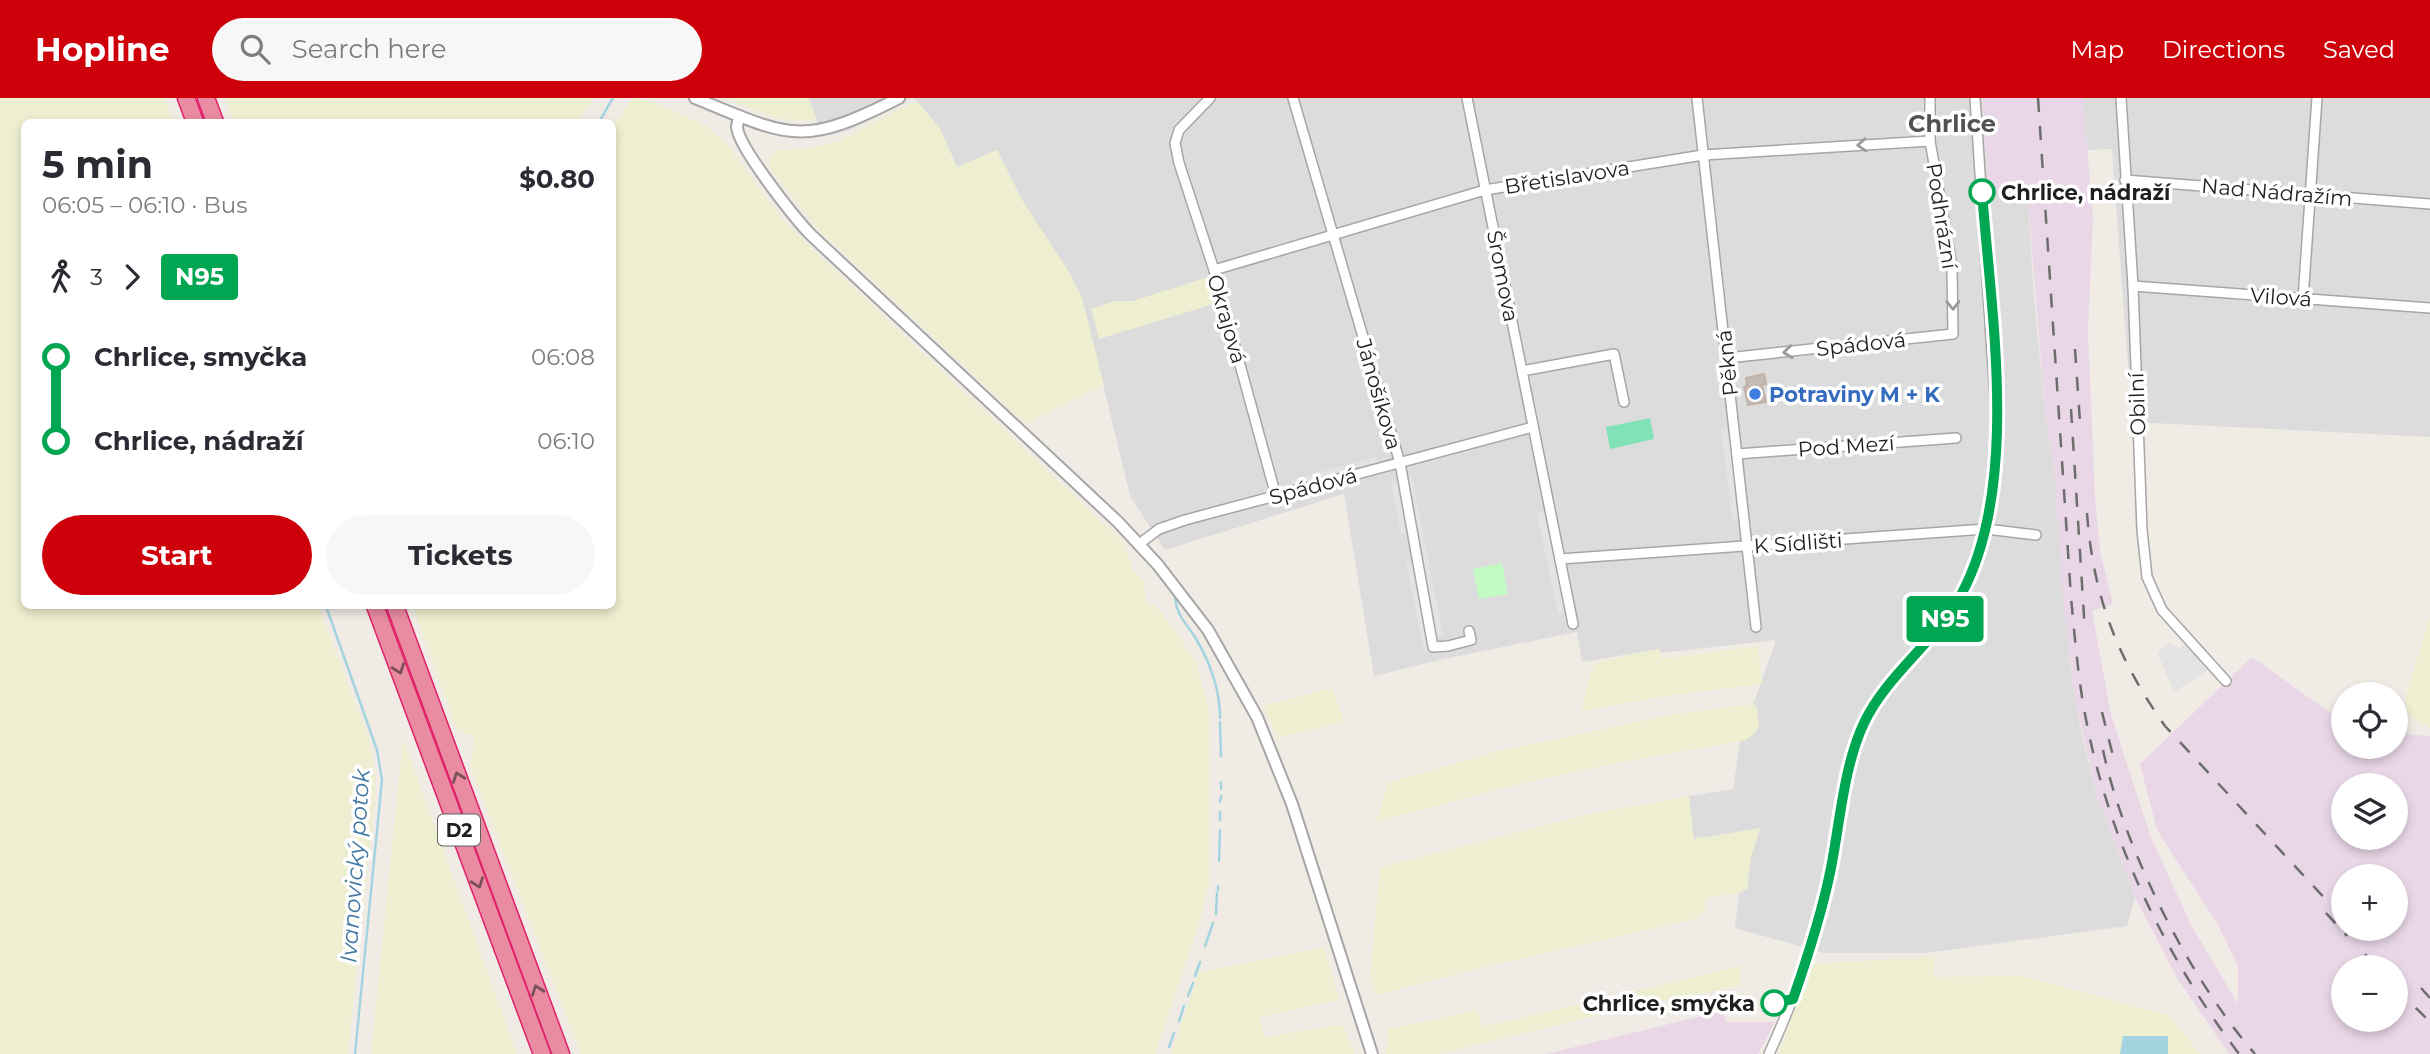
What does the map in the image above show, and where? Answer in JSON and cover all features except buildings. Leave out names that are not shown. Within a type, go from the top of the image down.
[{"type":"highway","points":[[186,98],[194,119]]},
{"type":"highway","points":[[206,98],[214,119]]},
{"type":"highway","name":"D2","points":[[376,609],[542,1054]]},
{"type":"highway","name":"D2","points":[[395,609],[561,1054]]},
{"type":"street","points":[[695,98],[772,129],[795,133],[821,131],[842,125],[899,98]]},
{"type":"street","name":"Okrajová","points":[[1210,98],[1179,130],[1175,143],[1190,201],[1214,270],[1276,496]]},
{"type":"street","name":"Jánošíkova","points":[[1293,98],[1400,463],[1433,647],[1471,640],[1469,631]]},
{"type":"street","name":"Šromova","points":[[1467,98],[1573,624]]},
{"type":"street","name":"Pěkná","points":[[1697,98],[1756,627]]},
{"type":"street","name":"Podhrázní","points":[[1930,98],[1930,141],[1952,266],[1953,334]]},
{"type":"street","points":[[1769,1054],[1787,1014],[1810,949],[1827,887],[1855,748],[1863,724],[1876,702],[1960,598],[1975,568],[1986,529],[1995,481],[1997,427],[1975,98]]},
{"type":"street","name":"Obilní","points":[[2121,98],[2133,286],[2142,530],[2147,577],[2162,610],[2226,681]]},
{"type":"street","points":[[2303,299],[2317,98]]},
{"type":"street","points":[[739,116],[737,128],[744,143],[771,186],[810,234],[1139,544],[1208,630],[1238,678],[1268,740],[1299,823],[1372,1054]]},
{"type":"street","name":"Břetislavova","points":[[1214,270],[1485,190],[1703,155],[1930,141]]},
{"type":"street","name":"Nad Nádražím","points":[[2125,180],[2430,204]]},
{"type":"street","name":"Vilová","points":[[2133,286],[2430,308]]},
{"type":"street","name":"Spádová","points":[[1727,358],[1953,334]]},
{"type":"street","points":[[1522,371],[1614,354],[1624,402]]},
{"type":"street","name":"Spádová","points":[[1139,544],[1164,526],[1533,427]]},
{"type":"street","name":"Pod Mezí","points":[[1737,454],[1956,438]]},
{"type":"street","name":"K Sídlišti","points":[[1560,559],[1986,529],[2036,535]]},
{"type":"shaded area","points":[[809,98],[912,98],[850,130],[823,137]]},
{"type":"shaded area","points":[[914,98],[1982,98],[1988,191],[2027,189],[2034,296],[2045,412],[2054,465],[2070,664],[2081,732],[2097,796],[2135,897],[2127,926],[1925,953],[1824,953],[1735,928],[1739,893],[1747,889],[1751,857],[1760,829],[1693,839],[1689,796],[1733,789],[1740,742],[1757,731],[1759,724],[1756,706],[1753,705],[1776,640],[1660,653],[1659,649],[1582,662],[1577,632],[1374,676],[1344,494],[1165,550],[1130,496],[1082,298],[1022,200],[997,150],[957,167],[939,127]]},
{"type":"shaded area","points":[[1982,98],[2083,98],[2093,218],[2088,332],[2095,497],[2100,551],[2113,604],[2092,611],[2110,710],[2124,755],[2151,837],[2191,925],[2238,1004],[2238,966],[2218,925],[2157,830],[2140,764],[2252,657],[2331,713],[2331,759],[2408,759],[2408,734],[2430,736],[2430,1054],[2229,1054],[2177,978],[2135,897],[2097,796],[2075,700],[2063,598],[2054,465],[2045,412],[2027,189],[1988,192]]},
{"type":"shaded area","points":[[2083,98],[2430,98],[2430,437],[2132,422],[2112,149],[2087,150]]},
{"type":"shaded area","points":[[1730,427],[1740,519],[1732,519],[1721,428]]},
{"type":"shaded area","points":[[1376,457],[1378,463],[1293,487],[1291,480]]},
{"type":"shaded area","points":[[1412,476],[1443,636],[1429,639],[1431,650],[1424,651],[1406,563],[1421,560],[1416,532],[1401,534],[1391,482]]},
{"type":"shaded area","points":[[1544,512],[1566,613],[1558,614],[1537,514]]},
{"type":"shaded area","points":[[2170,643],[2179,648],[2186,644],[2208,670],[2174,692],[2157,652]]},
{"type":"shaded area","points":[[1723,1011],[1726,1022],[1775,1022],[1758,1054],[1546,1054]]},
{"type":"green space","points":[[0,98],[164,98],[173,119],[21,119],[21,609],[319,609],[368,736],[375,771],[376,787],[348,1054],[0,1054]]},
{"type":"green space","points":[[225,98],[593,98],[581,119],[233,119]]},
{"type":"green space","points":[[633,98],[654,102],[706,126],[726,143],[787,225],[1123,542],[1134,572],[1144,581],[1146,603],[1155,606],[1165,617],[1196,663],[1209,710],[1209,884],[1200,921],[1155,1054],[581,1054],[470,766],[475,736],[457,730],[414,609],[616,609],[616,122]]},
{"type":"green space","points":[[726,98],[809,98],[817,121],[778,119]]},
{"type":"green space","points":[[917,101],[939,127],[957,167],[997,150],[1022,200],[1069,272],[1082,298],[1104,385],[1026,424],[818,229],[770,168],[769,157],[778,150],[811,148],[838,141]]},
{"type":"green space","points":[[1208,277],[1217,303],[1099,339],[1091,309],[1115,301],[1133,301]]},
{"type":"green space","points":[[1650,418],[1654,439],[1610,449],[1606,427]]},
{"type":"green space","points":[[1502,563],[1508,594],[1479,599],[1473,569]]},
{"type":"green space","points":[[2430,616],[2430,728],[2409,716],[2408,688]]},
{"type":"green space","points":[[1758,646],[1762,684],[1666,696],[1581,711],[1591,670],[1596,663],[1659,649],[1662,659]]},
{"type":"green space","points":[[1332,688],[1344,722],[1278,738],[1263,706]]},
{"type":"green space","points":[[1756,705],[1759,724],[1757,731],[1746,740],[1611,764],[1519,784],[1376,822],[1388,783],[1494,752],[1670,715]]},
{"type":"green space","points":[[403,739],[517,1054],[371,1054]]},
{"type":"green space","points":[[1689,796],[1694,839],[1760,828],[1751,857],[1747,889],[1705,899],[1705,911],[1695,919],[1484,967],[1376,995],[1370,978],[1380,867],[1586,815]]},
{"type":"green space","points":[[1324,947],[1339,1000],[1260,1017],[1264,1037],[1338,1025],[1343,1026],[1355,1054],[1171,1054],[1199,972]]},
{"type":"green space","points":[[1934,957],[1933,977],[2022,976],[2169,1015],[2200,1054],[1779,1054],[1811,964]]},
{"type":"green space","points":[[1741,966],[1741,985],[1624,1009],[1439,1054],[1385,1054],[1388,1041],[1386,1030],[1477,1010],[1482,1027]]},
{"type":"water","points":[[2123,1036],[2168,1036],[2168,1054],[2120,1054]]},
{"type":"waterway","name":"Ivanovický potok","points":[[601,119],[613,98]]},
{"type":"waterway","points":[[1175,598],[1180,615],[1210,666],[1216,686],[1220,718]]},
{"type":"waterway","name":"Ivanovický potok","points":[[327,609],[377,750],[382,780],[355,1054]]},
{"type":"waterway","points":[[1220,722],[1221,756]]},
{"type":"waterway","points":[[1221,782],[1221,789]]},
{"type":"waterway","points":[[1220,802],[1221,796]]},
{"type":"waterway","points":[[1220,812],[1220,820]]},
{"type":"waterway","points":[[1219,861],[1220,830]]},
{"type":"waterway","points":[[1216,914],[1217,893]]},
{"type":"waterway","points":[[1205,946],[1213,923]]},
{"type":"waterway","points":[[1195,976],[1200,962]]},
{"type":"waterway","points":[[1188,996],[1193,983]]},
{"type":"waterway","points":[[1179,1021],[1184,1006]]},
{"type":"waterway","points":[[1169,1047],[1174,1033]]},
{"type":"railway","points":[[2038,98],[2071,597],[2080,685],[2092,746],[2104,793],[2139,885],[2184,972],[2239,1054]]},
{"type":"railway","points":[[2075,349],[2080,422]]},
{"type":"railway","points":[[2071,409],[2085,632]]},
{"type":"railway","points":[[2087,513],[2095,572],[2110,625],[2133,676],[2148,701],[2165,726],[2331,905]]},
{"type":"railway","points":[[2102,712],[2114,760]]},
{"type":"railway","points":[[2103,750],[2126,829],[2162,911],[2206,988],[2255,1054]]},
{"type":"railway","points":[[2326,913],[2331,918]]},
{"type":"railway","points":[[2377,941],[2383,947]]},
{"type":"railway","points":[[2421,988],[2430,998]]},
{"type":"railway","points":[[2408,1000],[2430,1022]]},
{"type":"bus line","name":"N95","points":[[1774,1003],[1781,1004],[1793,999],[1810,949],[1827,887],[1855,748],[1863,724],[1876,702],[1949,615],[1960,598],[1975,568],[1986,529],[1997,454],[1995,369],[1982,192]]},
{"type":"place","name":"Chrlice, nádraží","points":[[1982,192]]},
{"type":"place","name":"Potraviny M + K","points":[[1755,394]]},
{"type":"place","name":"Chrlice, smyčka","points":[[1774,1003]]},
{"type":"district","name":"Chrlice","points":[[1952,123]]}]
